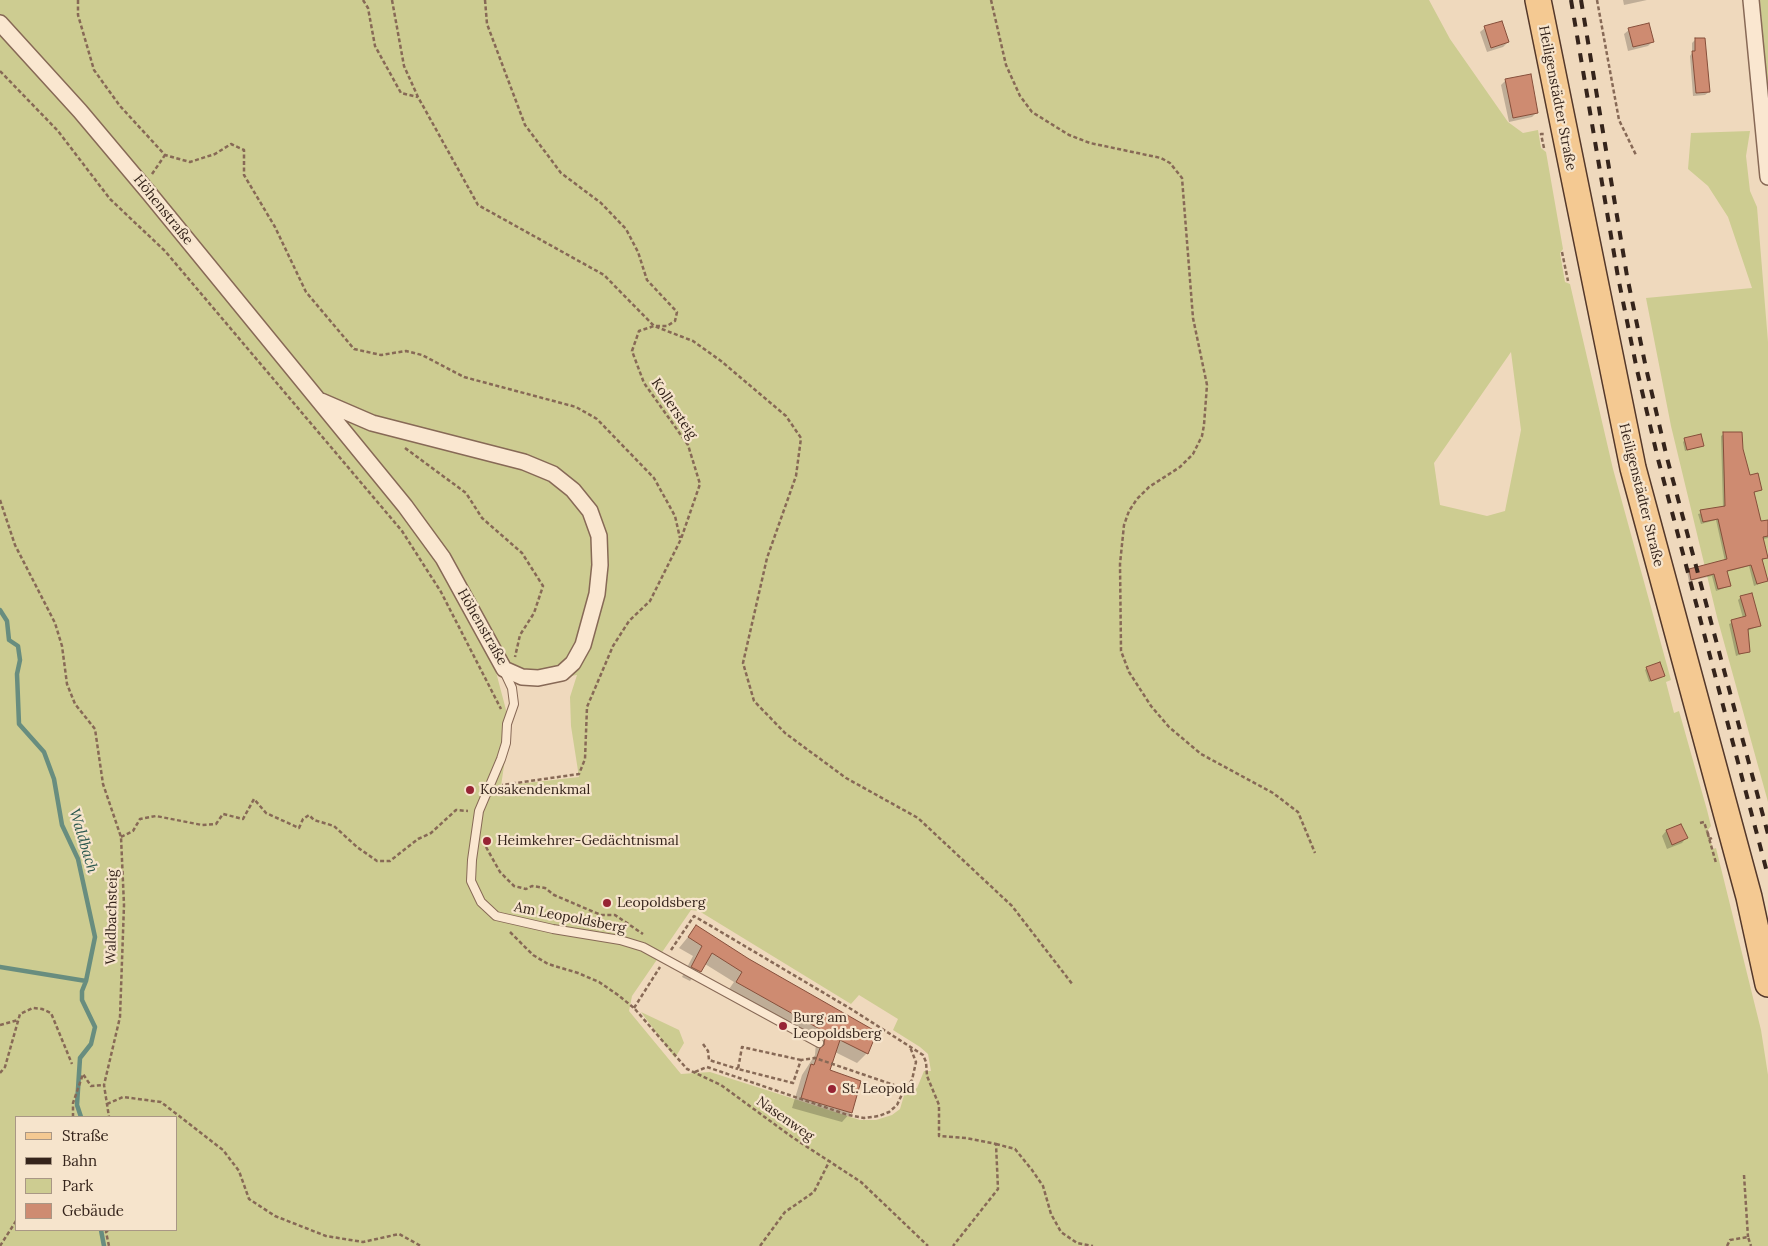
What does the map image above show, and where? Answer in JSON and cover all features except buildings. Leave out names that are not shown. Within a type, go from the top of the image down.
[{"type":"main road","name":"Heiligenstädter Straße","points":[[1538,0],[1633,468],[1749,897],[1768,984]]},
{"type":"street","points":[[1751,0],[1768,176]]},
{"type":"street","name":"Höhenstraße","points":[[0,23],[74,104],[149,193],[406,506],[443,558],[504,669],[522,677],[538,678],[562,673],[573,663],[583,645],[597,594],[600,565],[599,536],[590,511],[573,490],[553,474],[524,462],[372,423],[321,401]]},
{"type":"lane","name":"Am Leopoldsberg","points":[[504,669],[512,688],[514,704],[507,724],[506,743],[479,811],[471,881],[474,891],[481,902],[496,916],[553,929],[620,940],[643,947],[820,1043]]},
{"type":"path","points":[[78,0],[78,16],[94,70],[120,106],[165,155],[190,162],[215,154],[231,144],[244,150],[244,175],[275,227],[306,292],[354,349],[381,354],[406,351],[422,355],[464,377],[576,407],[597,419],[654,478],[667,498],[675,516],[681,539]]},
{"type":"path","points":[[363,0],[368,8],[376,46],[401,93],[418,97]]},
{"type":"path","points":[[392,0],[404,66],[418,97],[478,205],[604,275],[654,326],[693,341],[722,361],[786,416],[801,438],[796,476],[767,558],[743,663],[754,701],[785,733],[846,778],[918,818],[1012,906],[1073,985]]},
{"type":"path","name":"Kollersteig","points":[[485,0],[487,24],[525,125],[561,173],[601,203],[626,229],[638,252],[647,280],[677,312],[675,321],[667,326],[654,326],[639,331],[632,351],[644,383],[688,445],[700,484],[681,539],[650,601],[630,621],[613,646],[586,707],[585,759],[579,774],[490,786]]},
{"type":"path","points":[[991,0],[1006,65],[1020,96],[1032,112],[1069,134],[1090,143],[1161,158],[1170,163],[1182,178],[1193,318],[1207,384],[1204,425],[1202,436],[1193,454],[1180,467],[1149,487],[1137,499],[1124,525],[1120,564],[1120,651],[1129,672],[1169,727],[1201,754],[1273,793],[1298,812],[1315,853]]},
{"type":"path","points":[[1596,0],[1619,120],[1636,155]]},
{"type":"path","points":[[0,71],[58,131],[110,199],[166,251],[402,531],[441,592],[507,724]]},
{"type":"path","points":[[1544,134],[1541,134],[1544,148]]},
{"type":"path","points":[[149,193],[153,170],[165,155]]},
{"type":"path","points":[[1562,252],[1568,281]]},
{"type":"path","points":[[398,445],[466,493],[482,518],[522,553],[543,586],[534,613],[520,634],[516,655],[504,669]]},
{"type":"path","name":"Waldbachsteig","points":[[0,500],[15,545],[55,623],[62,646],[67,684],[73,698],[95,728],[103,784],[121,837],[124,905],[120,1017],[104,1085],[109,1116]]},
{"type":"path","points":[[121,837],[133,831],[140,819],[156,816],[202,825],[216,824],[224,814],[243,819],[254,800],[266,813],[300,828],[303,819],[309,815],[314,820],[334,826],[357,847],[377,860],[390,861],[418,839],[431,833],[456,810],[479,811]]},
{"type":"path","points":[[1700,823],[1704,822],[1707,831]]},
{"type":"path","points":[[474,845],[486,846],[500,872],[514,886],[526,889],[532,886],[545,888],[554,895],[601,915],[616,916],[646,936]]},
{"type":"path","points":[[1713,849],[1716,863]]},
{"type":"path","name":"Nasenweg","points":[[496,916],[533,955],[548,964],[599,982],[634,1008],[687,1069],[721,1085],[792,1137],[861,1182],[928,1246]]},
{"type":"path","points":[[689,920],[694,916],[910,1045],[923,1055],[928,1071],[927,1076],[939,1105],[940,1136],[966,1138],[1015,1148],[1043,1186],[1052,1214],[1062,1232],[1077,1242],[1093,1246]]},
{"type":"path","points":[[0,1073],[6,1067],[20,1014],[32,1008],[42,1009],[51,1013],[72,1064]]},
{"type":"path","points":[[0,1025],[18,1020]]},
{"type":"path","points":[[703,1044],[708,1051],[709,1060],[738,1070],[793,1083],[801,1060]]},
{"type":"path","points":[[695,1072],[707,1068],[848,1115],[864,1118],[879,1116],[889,1112],[897,1105],[904,1090],[912,1080],[916,1062],[910,1045]]},
{"type":"path","points":[[738,1070],[742,1047],[801,1060],[815,1058],[894,1085]]},
{"type":"path","points":[[72,1116],[73,1103],[83,1074],[91,1086],[104,1085]]},
{"type":"path","points":[[107,1104],[123,1097],[161,1102],[223,1150],[239,1171],[250,1199],[275,1216],[326,1236],[363,1242],[399,1234],[420,1246]]},
{"type":"path","points":[[953,1246],[998,1189],[996,1144]]},
{"type":"path","points":[[760,1246],[785,1212],[814,1192],[830,1160]]},
{"type":"path","points":[[1744,1175],[1750,1246]]},
{"type":"path","points":[[0,1246],[15,1223]]},
{"type":"path","points":[[107,1231],[109,1246]]},
{"type":"path","points":[[1727,1246],[1730,1240],[1748,1237]]},
{"type":"green space","points":[[0,0],[1429,0],[1450,39],[1508,122],[1523,133],[1538,130],[1541,148],[1546,152],[1563,249],[1560,253],[1565,282],[1570,284],[1613,469],[1671,680],[1666,682],[1674,713],[1679,711],[1707,810],[1711,826],[1707,831],[1713,849],[1716,848],[1761,1030],[1768,1075],[1768,1246],[0,1246]],"holes":[[[1511,352],[1521,430],[1505,511],[1487,516],[1440,505],[1434,463]],[[496,672],[527,683],[577,675],[570,697],[571,726],[579,777],[501,786],[510,725]],[[691,910],[699,911],[851,1004],[859,995],[898,1019],[893,1030],[928,1054],[931,1071],[924,1071],[917,1088],[905,1092],[900,1109],[892,1115],[876,1120],[860,1120],[710,1072],[681,1074],[629,1011],[632,996]]]},
{"type":"green space","points":[[1760,0],[1768,0],[1768,96]]},
{"type":"green space","points":[[1750,131],[1746,156],[1750,191],[1757,207],[1768,342],[1768,802],[1717,617],[1671,426],[1646,298],[1752,288],[1728,217],[1708,186],[1688,169],[1691,133]]},
{"type":"green space","points":[[641,1012],[679,1030],[684,1043],[675,1058]]},
{"type":"waterway","name":"Waldbach","points":[[0,610],[7,621],[9,640],[18,646],[20,660],[17,674],[19,724],[44,752],[54,779],[62,825],[78,859],[95,937],[86,981],[82,991],[82,1000],[95,1027],[91,1044],[80,1058],[77,1105],[81,1116]]},
{"type":"waterway","points":[[0,967],[86,981]]},
{"type":"waterway","name":"Waldbach","points":[[101,1231],[104,1246]]},
{"type":"railway","points":[[1571,0],[1618,277],[1637,370],[1658,459],[1768,876]]},
{"type":"railway","points":[[1581,0],[1627,276],[1646,368],[1667,458],[1768,834]]},
{"type":"place","name":"Kosakendenkmal","points":[[470,790]]},
{"type":"place","name":"Heimkehrer-Gedächtnismal","points":[[487,841]]},
{"type":"place","name":"Leopoldsberg","points":[[607,903]]},
{"type":"place","name":"Burg am Leopoldsberg","points":[[783,1026]]},
{"type":"place","name":"St. Leopold","points":[[832,1089]]}]
